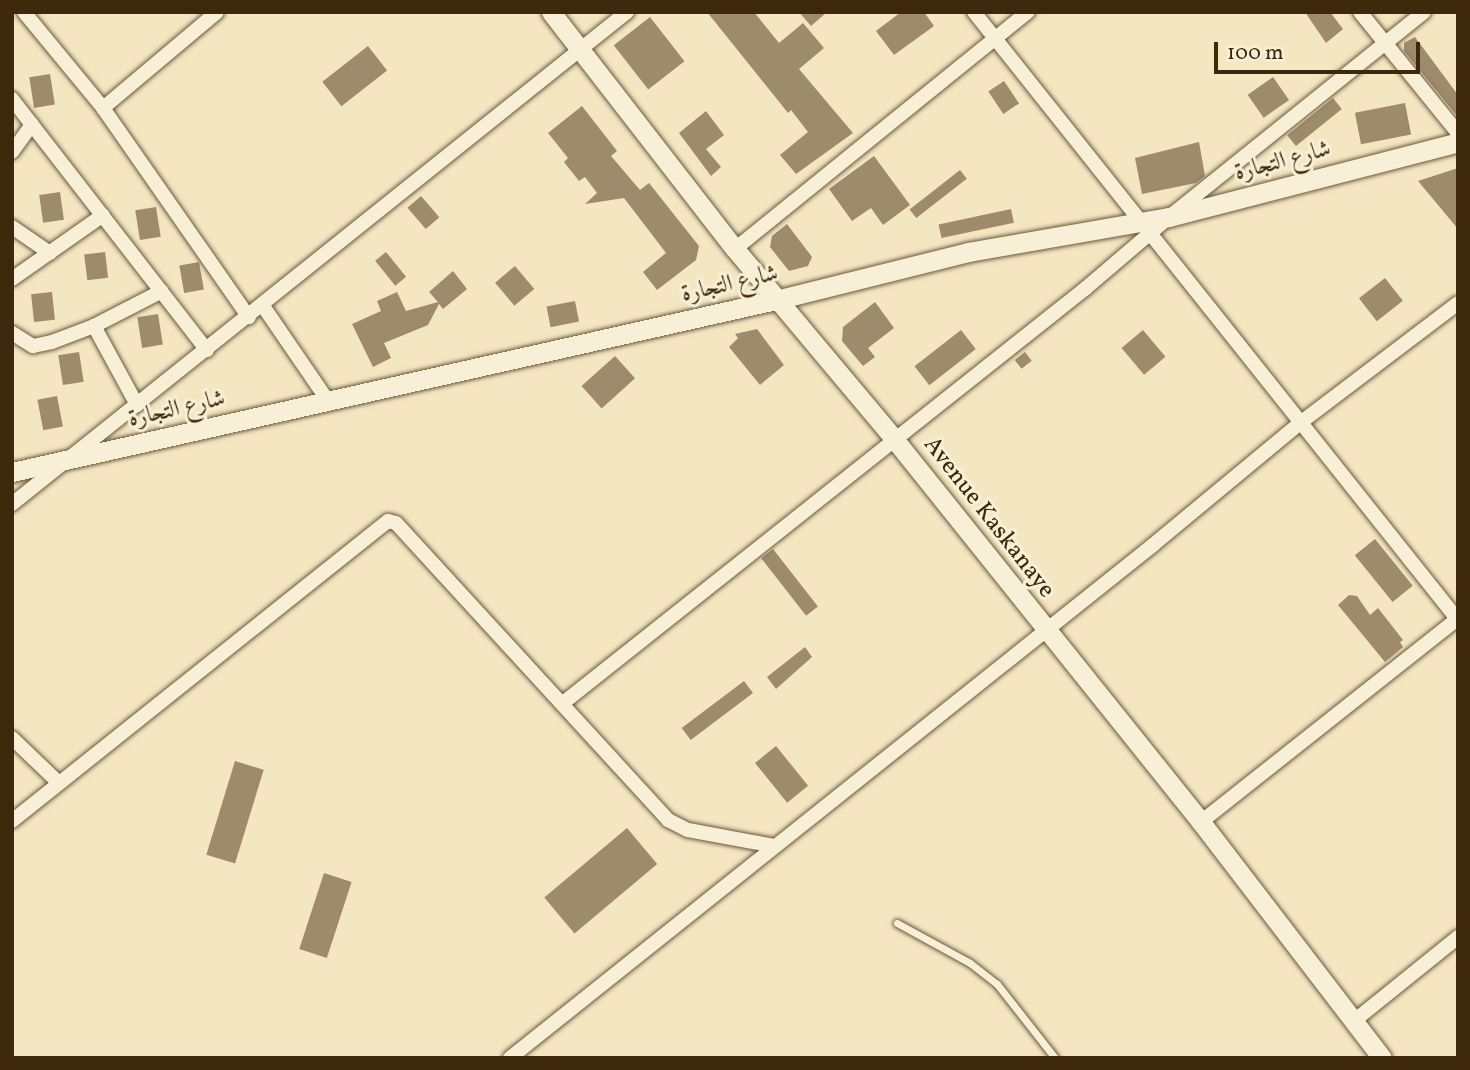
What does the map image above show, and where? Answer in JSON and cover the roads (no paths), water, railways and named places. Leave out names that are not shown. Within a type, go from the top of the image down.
[{"type":"street","points":[[24,12],[103,108],[249,317]]},
{"type":"street","points":[[103,108],[217,12]]},
{"type":"street","name":"Avenue Kaskanaye","points":[[551,12],[735,249],[780,299],[895,440],[1201,822],[1382,1058]]},
{"type":"street","points":[[12,504],[263,306],[627,12]]},
{"type":"street","points":[[974,12],[1457,619],[1201,822]]},
{"type":"street","points":[[735,249],[1028,12]]},
{"type":"street","points":[[1360,12],[1458,133]]},
{"type":"street","points":[[1168,217],[1424,12]]},
{"type":"street","points":[[12,99],[207,350]]},
{"type":"street","points":[[12,152],[32,124]]},
{"type":"street","name":"شارع التجارة","points":[[12,472],[780,299],[968,252],[1144,229],[1168,217],[1458,142]]},
{"type":"street","points":[[12,279],[103,215]]},
{"type":"street","points":[[12,227],[50,253]]},
{"type":"street","points":[[563,703],[895,440],[1144,229]]},
{"type":"street","points":[[12,333],[33,346],[94,326],[162,291]]},
{"type":"street","points":[[510,1058],[1046,631],[1300,423],[1458,303]]},
{"type":"street","points":[[263,306],[328,401]]},
{"type":"street","points":[[94,326],[137,405]]},
{"type":"street","points":[[12,821],[388,521],[396,523],[668,820],[688,830],[774,846]]},
{"type":"street","points":[[12,738],[59,783]]},
{"type":"street","points":[[1354,1021],[1458,937]]},
{"type":"lane","points":[[897,923],[970,963],[997,984],[1055,1058]]}]
